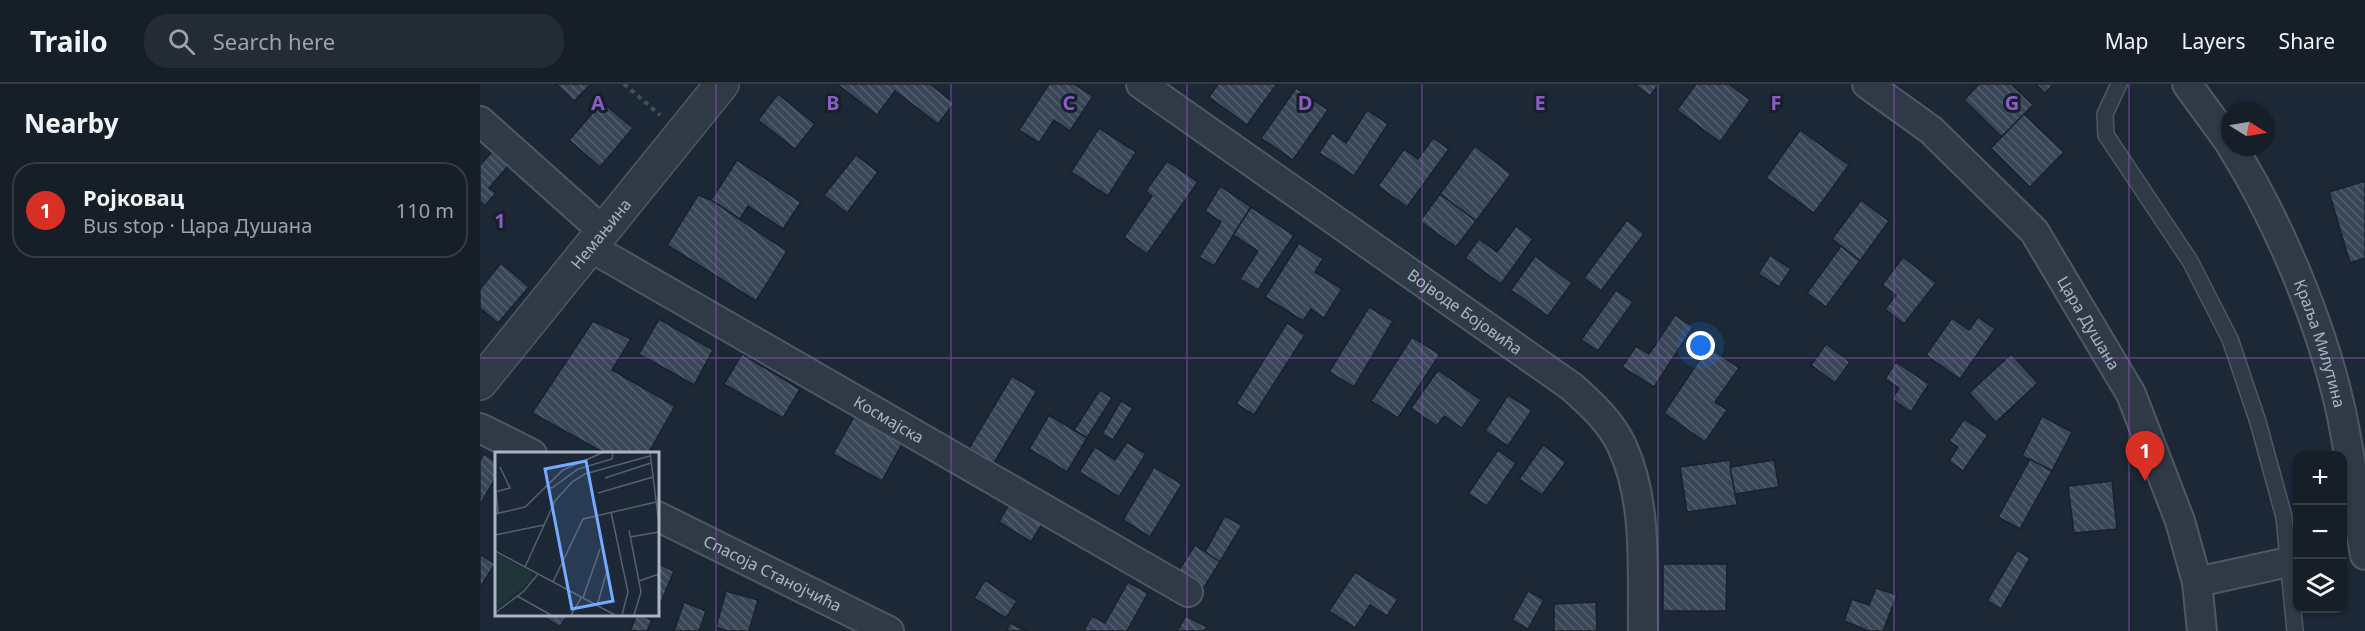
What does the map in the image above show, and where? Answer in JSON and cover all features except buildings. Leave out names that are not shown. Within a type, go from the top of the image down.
[{"type":"street","name":"Немањина","points":[[480,383],[722,84]]},
{"type":"street","name":"Војводе Бојовића","points":[[1142,84],[1572,387],[1598,410],[1622,445],[1636,484],[1641,540],[1643,631]]},
{"type":"street","name":"Цара Душана","points":[[1867,84],[1931,130],[2034,231],[2131,394],[2180,521],[2197,582],[2202,631]]},
{"type":"street","points":[[2187,84],[2221,131]]},
{"type":"street","name":"Космајска","points":[[480,121],[596,239],[1188,592]]},
{"type":"street","name":"Краља Милутина","points":[[2237,156],[2263,205],[2311,308],[2339,404],[2352,467],[2357,550]]},
{"type":"street","points":[[480,428],[528,452]]},
{"type":"street","name":"Спасоја Станојчића","points":[[658,516],[889,631]]},
{"type":"street","points":[[2197,582],[2293,561]]},
{"type":"lane","points":[[2119,84],[2105,114],[2106,135],[2190,261],[2230,339],[2258,422],[2294,559]]},
{"type":"lane","points":[[2295,613],[2295,631]]},
{"type":"path","points":[[624,84],[681,134]]},
{"type":"place","name":"Ројковац","points":[[2145,481]]}]
